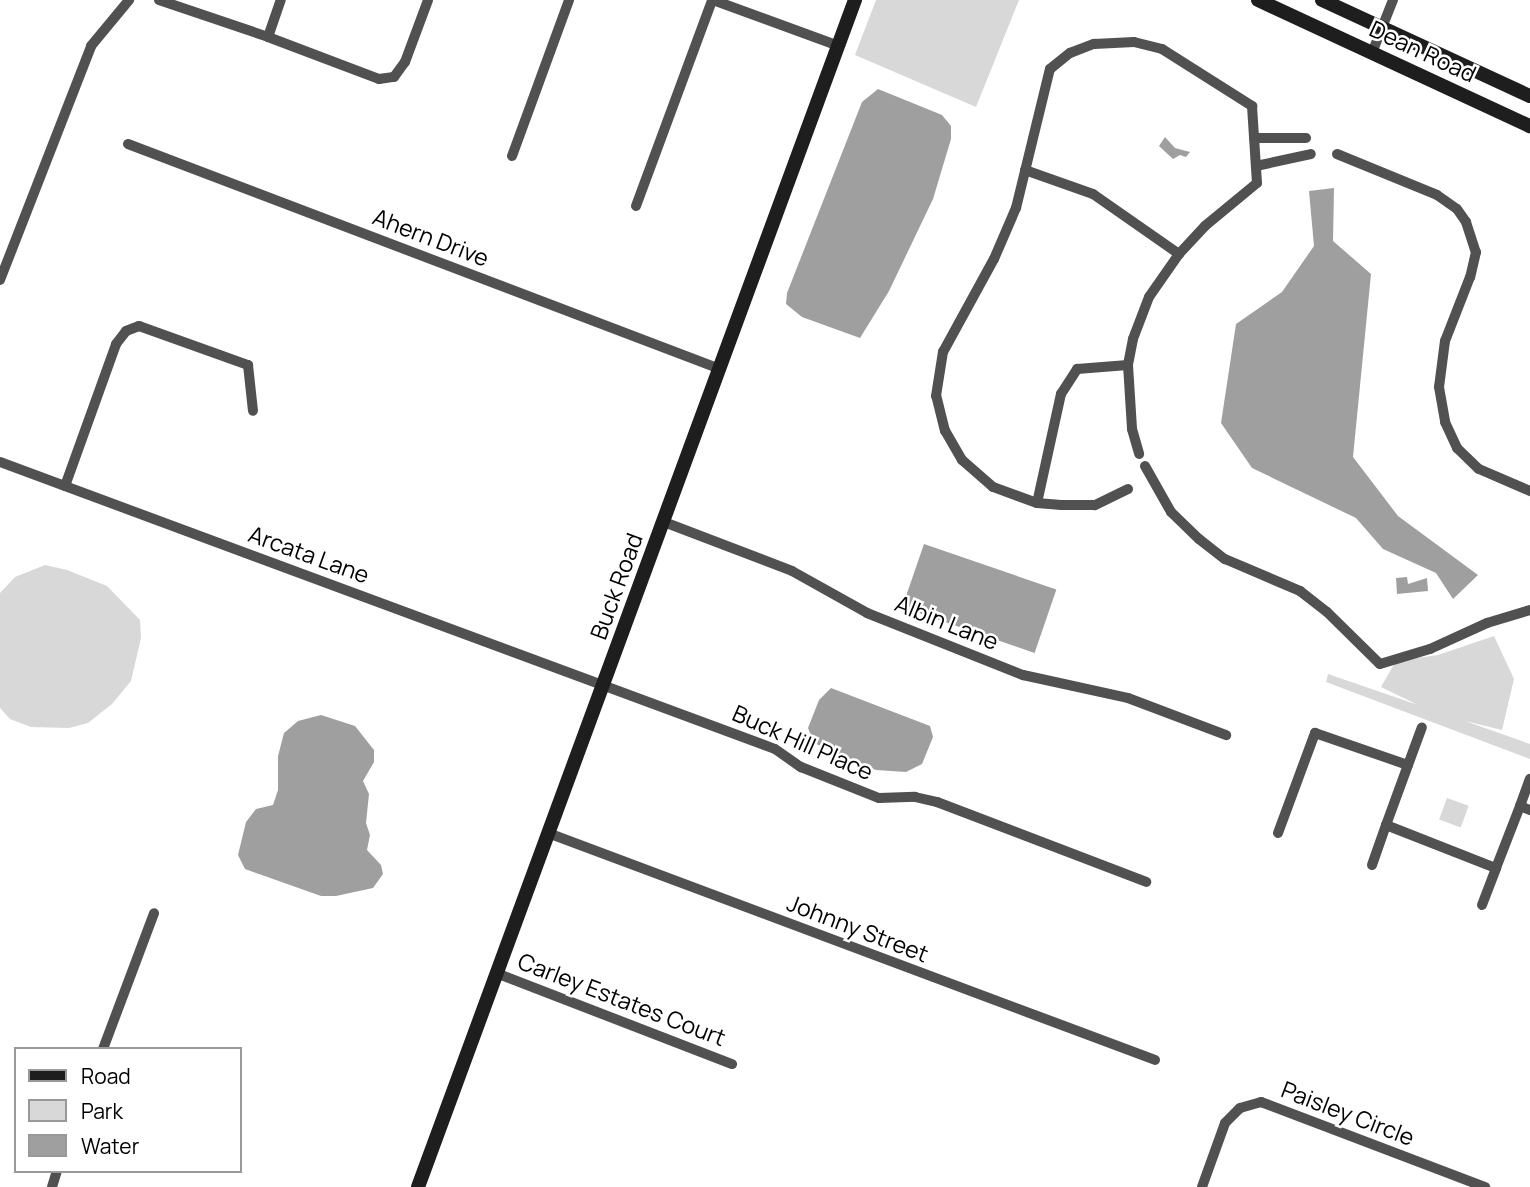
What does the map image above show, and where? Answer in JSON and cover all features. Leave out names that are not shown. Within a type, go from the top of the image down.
[{"type":"street","points":[[0,281],[90,46],[129,0]]},
{"type":"street","points":[[159,0],[379,79],[394,77],[405,62],[428,0]]},
{"type":"street","points":[[268,37],[281,0]]},
{"type":"street","points":[[512,156],[569,0]]},
{"type":"street","points":[[636,206],[713,0],[839,46]]},
{"type":"street","name":"Buck Road","points":[[418,1187],[855,0]]},
{"type":"street","name":"Dean Road","points":[[1258,0],[1530,126]]},
{"type":"street","name":"Dean Road","points":[[1322,0],[1530,96]]},
{"type":"street","points":[[1372,53],[1392,0]]},
{"type":"street","points":[[1128,489],[1095,505],[1037,503],[993,487],[962,460],[945,431],[936,396],[943,352],[994,259],[1016,208],[1050,69],[1070,53],[1094,44],[1134,43],[1162,49],[1252,106],[1257,183],[1205,226],[1179,254],[1149,298],[1133,339],[1128,365],[1132,429],[1139,454]]},
{"type":"street","points":[[1254,138],[1306,138]]},
{"type":"street","name":"Ahern Drive","points":[[128,144],[720,369]]},
{"type":"street","points":[[1256,166],[1311,154]]},
{"type":"street","points":[[1337,154],[1437,195],[1457,209],[1466,222],[1476,252],[1471,277],[1444,341],[1439,387],[1445,422],[1457,448],[1479,468],[1530,491]]},
{"type":"street","points":[[1025,170],[1093,194],[1179,254]]},
{"type":"street","points":[[65,486],[116,344],[126,331],[139,326],[248,365],[253,411]]},
{"type":"street","points":[[1037,503],[1061,394],[1077,369],[1128,365]]},
{"type":"street","name":"Arcata Lane","points":[[0,462],[604,684]]},
{"type":"street","points":[[1145,466],[1171,512],[1199,539],[1225,559],[1300,591],[1327,612],[1380,664],[1430,649],[1487,623],[1530,610]]},
{"type":"street","name":"Albin Lane","points":[[664,522],[792,571],[867,613],[1023,675],[1128,698],[1226,735]]},
{"type":"street","name":"Buck Hill Place","points":[[604,684],[775,749],[801,767],[878,798],[915,797],[937,802],[1146,882]]},
{"type":"street","points":[[1372,865],[1422,727]]},
{"type":"street","points":[[1278,833],[1315,733],[1408,765]]},
{"type":"street","points":[[1482,905],[1496,868],[1525,808],[1530,779]]},
{"type":"street","points":[[1386,825],[1496,868]]},
{"type":"street","name":"Johnny Street","points":[[548,833],[1155,1060]]},
{"type":"street","points":[[104,1047],[153,913]]},
{"type":"street","name":"Carley Estates Court","points":[[496,974],[732,1064]]},
{"type":"street","name":"Paisley Circle","points":[[1202,1187],[1225,1123],[1240,1108],[1261,1102],[1485,1187]]},
{"type":"green space","points":[[876,0],[1019,0],[976,107],[855,55]]},
{"type":"green space","points":[[45,565],[67,570],[107,586],[140,620],[141,638],[131,681],[112,704],[88,723],[69,728],[31,727],[10,719],[0,708],[0,593],[15,577]]},
{"type":"green space","points":[[1494,636],[1514,679],[1502,730],[1465,721],[1530,744],[1530,759],[1326,682],[1328,674],[1418,705],[1381,687],[1396,661],[1438,655]]},
{"type":"green space","points":[[1447,798],[1469,806],[1461,827],[1439,820]]},
{"type":"water","points":[[878,89],[942,115],[951,126],[951,139],[933,199],[889,291],[860,338],[802,317],[786,304],[787,293],[862,102]]},
{"type":"water","points":[[1165,137],[1175,148],[1190,152],[1186,157],[1180,155],[1173,159],[1159,146]]},
{"type":"water","points":[[1334,188],[1333,241],[1371,274],[1353,457],[1398,516],[1478,575],[1453,599],[1436,573],[1383,549],[1356,518],[1252,468],[1221,423],[1236,324],[1282,292],[1314,246],[1309,191]]},
{"type":"water","points":[[924,544],[1056,590],[1035,653],[902,607]]},
{"type":"water","points":[[1407,577],[1408,584],[1427,578],[1428,591],[1397,594],[1396,578]]},
{"type":"water","points":[[831,688],[930,726],[933,737],[922,764],[906,772],[876,770],[814,743],[808,728],[819,700]]},
{"type":"water","points":[[321,715],[355,726],[374,750],[374,762],[363,781],[369,794],[366,823],[370,835],[367,850],[381,865],[383,874],[373,888],[336,896],[321,896],[245,869],[238,855],[246,822],[256,809],[273,805],[278,790],[278,756],[284,733],[298,721]]}]
